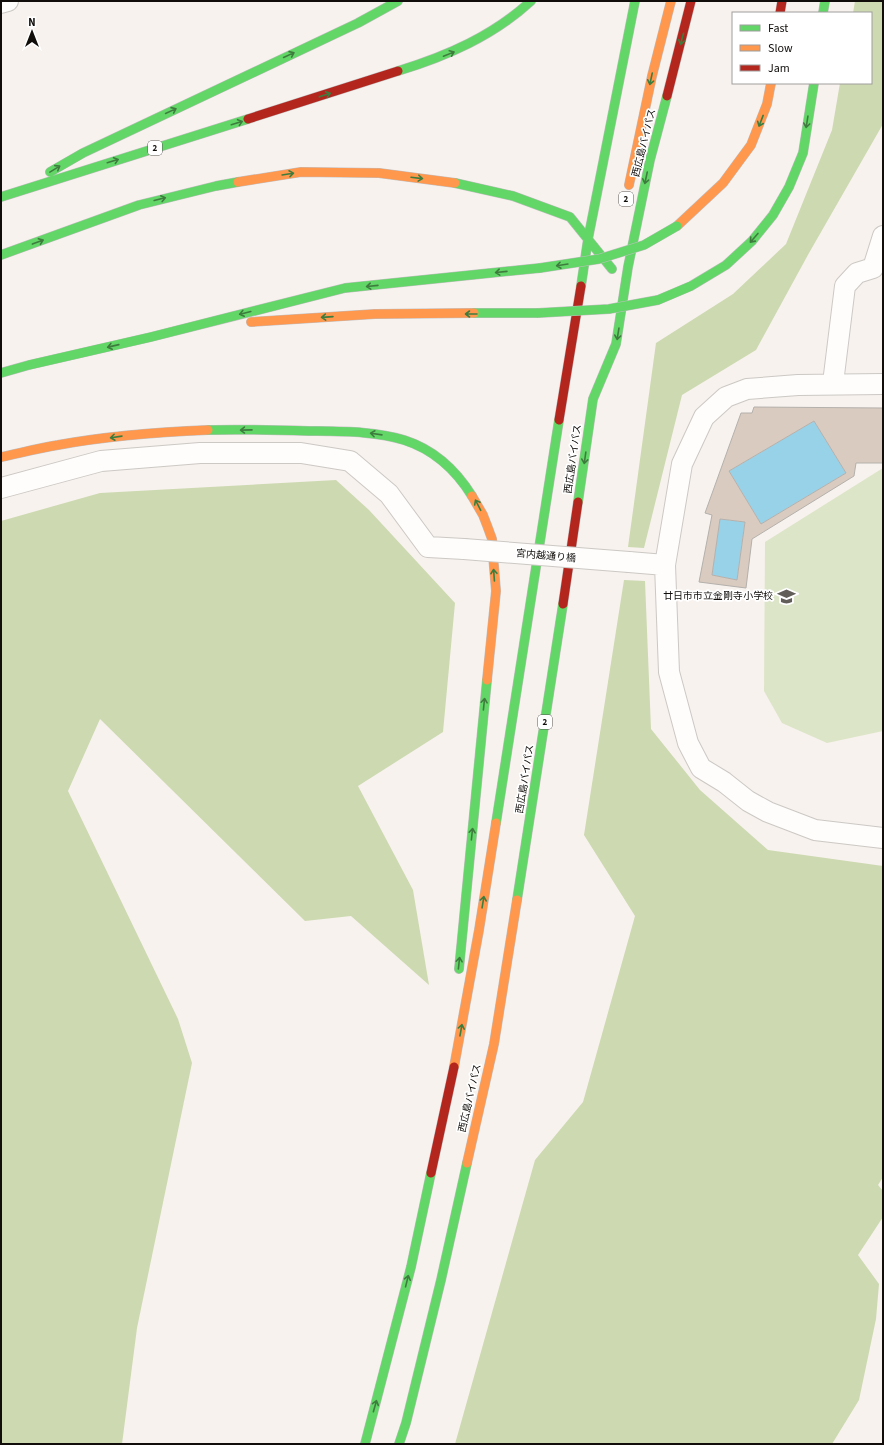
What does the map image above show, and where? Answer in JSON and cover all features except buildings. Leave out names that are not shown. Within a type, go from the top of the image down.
[{"type":"highway","points":[[22,190],[83,153],[358,23],[398,1]]},
{"type":"highway","name":"2","points":[[1,197],[425,63],[461,49],[495,30],[531,1]]},
{"type":"highway","name":"西広島バイパス","points":[[365,1444],[411,1267],[459,1043],[479,930],[588,239],[635,1]]},
{"type":"highway","points":[[625,53],[642,1]]},
{"type":"highway","name":"2","points":[[628,192],[652,76],[671,1]]},
{"type":"highway","name":"西広島バイパス","points":[[399,1444],[406,1423],[441,1280],[494,1044],[536,781],[593,399],[616,344],[628,267],[650,160],[691,1]]},
{"type":"highway","points":[[780,12],[782,1]]},
{"type":"highway","points":[[823,12],[825,1]]},
{"type":"highway","points":[[1,373],[28,365],[151,337],[345,288],[540,268],[599,259],[644,245],[677,226],[723,184],[752,145],[767,104],[771,84]]},
{"type":"highway","points":[[151,337],[239,323],[360,315],[538,313],[609,309],[658,300],[691,286],[726,265],[752,241],[773,215],[789,186],[802,153],[814,84]]},
{"type":"highway","points":[[1,255],[139,205],[216,186],[301,172],[379,173],[459,183],[513,196],[570,217],[588,239],[611,273],[617,246]]},
{"type":"highway","points":[[605,315],[608,300]]},
{"type":"highway","name":"2","points":[[593,399],[599,361]]},
{"type":"highway","points":[[1,457],[79,442],[122,436],[188,431],[339,431],[393,436],[419,445],[439,459],[458,476],[473,496],[484,518],[492,542],[496,591],[458,980]]},
{"type":"highway","points":[[432,1168],[447,1080],[454,1020]]},
{"type":"street","points":[[1,3],[8,1]]},
{"type":"street","points":[[833,383],[845,286],[857,273],[878,268],[883,236]]},
{"type":"street","points":[[883,384],[833,383],[747,389],[726,397],[704,417],[682,464],[665,565],[669,672],[688,743],[702,768],[724,782],[748,801],[768,812],[815,830],[883,838]]},
{"type":"street","name":"宮内越通り橋","points":[[1,488],[101,461],[200,453],[301,453],[350,461],[390,494],[428,547],[665,565]]},
{"type":"green space","points":[[855,1],[883,1],[883,124],[809,253],[756,350],[682,395],[644,548],[628,547],[656,343],[733,294],[786,244],[832,130],[840,84],[872,84],[872,12],[853,12]]},
{"type":"green space","points":[[883,468],[883,731],[827,743],[782,723],[764,691],[765,542]]},
{"type":"green space","points":[[336,480],[369,510],[455,603],[443,732],[358,786],[413,890],[429,985],[351,916],[305,921],[100,719],[68,791],[178,1019],[192,1063],[137,1328],[122,1444],[1,1444],[1,521],[100,493]]},
{"type":"green space","points":[[624,580],[645,581],[651,729],[700,790],[768,850],[883,866],[883,1177],[878,1185],[883,1191],[883,1217],[858,1255],[879,1284],[876,1319],[859,1400],[832,1444],[455,1444],[535,1160],[583,1102],[635,916],[584,835]]},
{"type":"water","points":[[814,421],[846,473],[761,524],[729,471]]},
{"type":"water","points":[[720,519],[745,522],[737,580],[712,575]]},
{"type":"traffic: fast","points":[[50,172],[83,153],[358,23],[398,1]]},
{"type":"traffic: fast","points":[[398,71],[434,59],[469,44],[501,25],[531,1]]},
{"type":"traffic: fast","points":[[581,286],[588,239],[635,1]]},
{"type":"traffic: fast","points":[[823,12],[825,1]]},
{"type":"traffic: fast","points":[[658,300],[691,286],[726,265],[752,241],[773,215],[789,187],[803,153],[814,84]]},
{"type":"traffic: fast","points":[[578,502],[593,399],[616,344],[628,267],[650,160],[667,96]]},
{"type":"traffic: fast","points":[[1,197],[248,119]]},
{"type":"traffic: fast","points":[[1,255],[139,205],[238,182]]},
{"type":"traffic: fast","points":[[455,183],[513,196],[570,217],[612,269]]},
{"type":"traffic: fast","points":[[540,268],[599,259],[644,245],[677,226]]},
{"type":"traffic: fast","points":[[1,373],[345,288],[540,268]]},
{"type":"traffic: fast","points":[[538,313],[609,309],[658,300]]},
{"type":"traffic: fast","points":[[474,313],[538,313]]},
{"type":"traffic: fast","points":[[496,823],[559,420]]},
{"type":"traffic: fast","points":[[208,430],[358,432],[401,439],[421,447],[439,458],[456,474],[472,496]]},
{"type":"traffic: fast","points":[[517,900],[563,604]]},
{"type":"traffic: fast","points":[[459,969],[487,680]]},
{"type":"traffic: fast","points":[[399,1444],[406,1423],[441,1280],[467,1163]]},
{"type":"traffic: fast","points":[[365,1444],[411,1267],[431,1173]]},
{"type":"traffic: slow","points":[[629,185],[652,76],[671,1]]},
{"type":"traffic: slow","points":[[677,226],[723,183],[751,145],[767,104],[771,84]]},
{"type":"traffic: slow","points":[[238,182],[301,172],[379,173],[455,183]]},
{"type":"traffic: slow","points":[[251,322],[375,314],[474,313]]},
{"type":"traffic: slow","points":[[1,457],[51,446],[95,439],[151,433],[208,430]]},
{"type":"traffic: slow","points":[[472,496],[483,515],[492,539],[496,591],[487,680]]},
{"type":"traffic: slow","points":[[454,1067],[479,930],[496,823]]},
{"type":"traffic: slow","points":[[467,1163],[494,1044],[517,900]]},
{"type":"traffic: jam","points":[[667,96],[691,1]]},
{"type":"traffic: jam","points":[[780,12],[782,1]]},
{"type":"traffic: jam","points":[[248,119],[398,71]]},
{"type":"traffic: jam","points":[[559,420],[581,286]]},
{"type":"traffic: jam","points":[[563,604],[578,502]]},
{"type":"traffic: jam","points":[[431,1173],[454,1067]]},
{"type":"place","name":"廿日市市立金剛寺小学校","points":[[786,596]]}]
